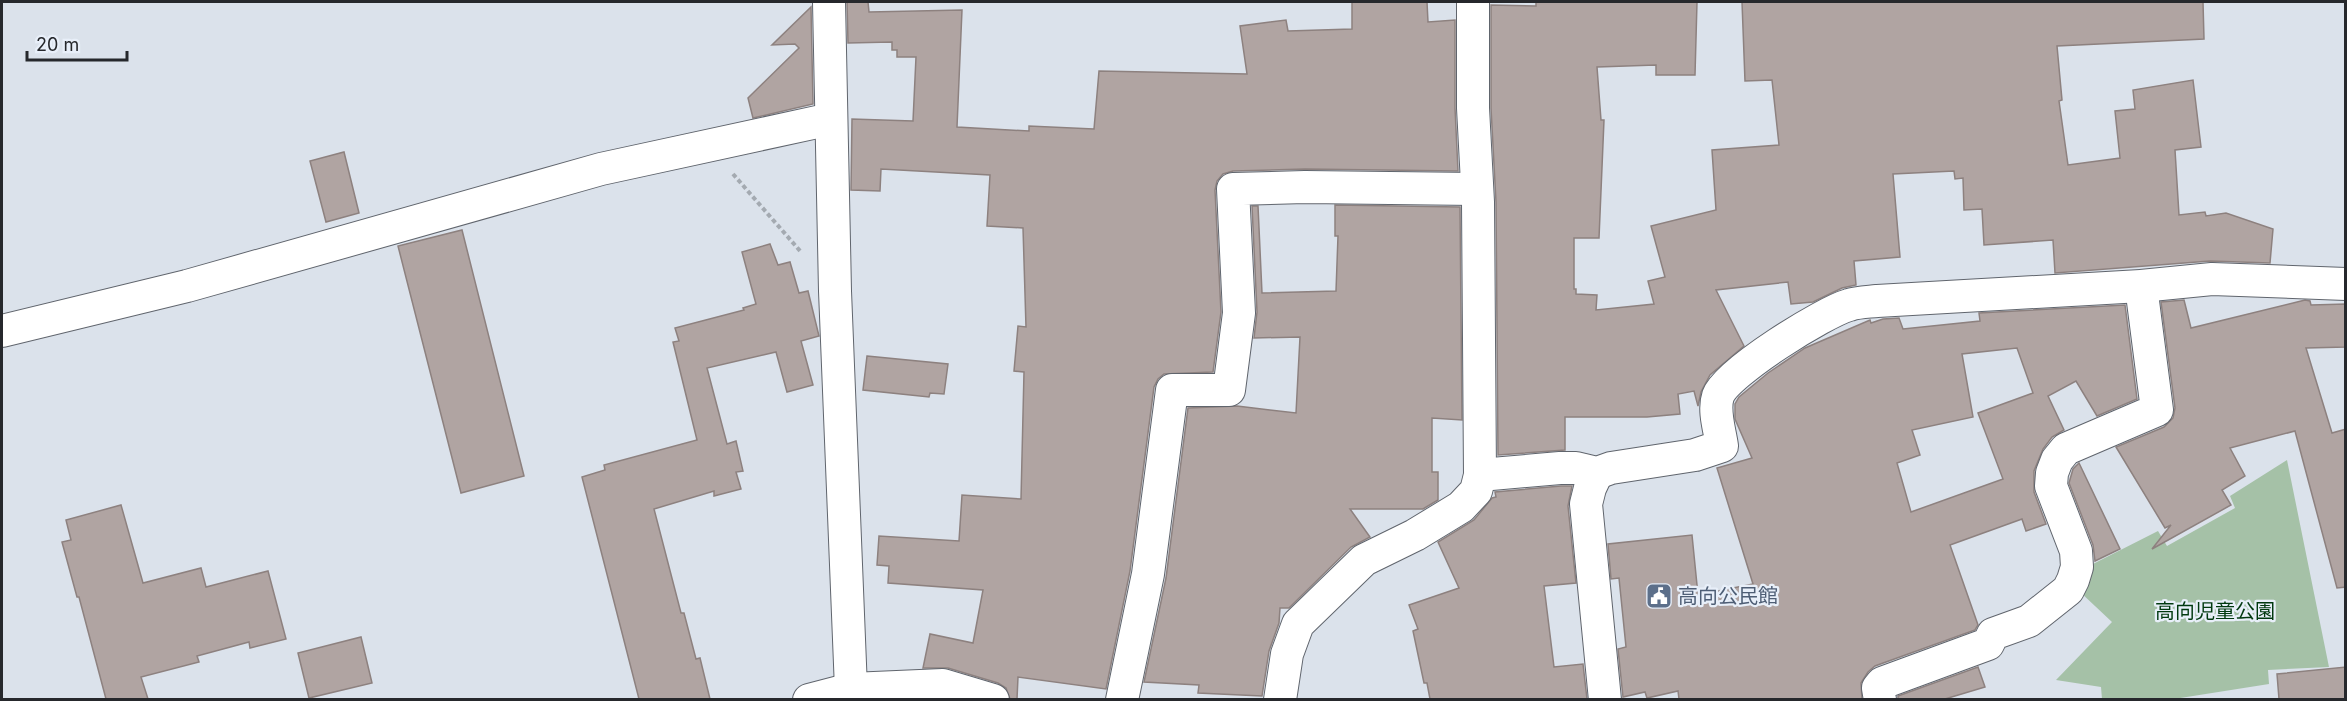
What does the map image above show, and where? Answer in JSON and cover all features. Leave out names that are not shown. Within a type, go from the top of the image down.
[{"type":"street","points":[[829,2],[835,291],[851,689]]},
{"type":"street","points":[[1280,699],[1287,654],[1298,624],[1364,560],[1415,535],[1461,507],[1476,491],[1480,475],[1478,202],[1473,2]]},
{"type":"street","points":[[2,331],[187,286],[601,169],[831,119]]},
{"type":"street","points":[[1122,699],[1148,574],[1172,390],[1229,390],[1239,313],[1233,189],[1476,189]]},
{"type":"street","points":[[1480,475],[1560,468],[1576,468],[1597,473],[1611,468],[1695,455],[1722,446],[1717,410],[1718,397],[1722,389],[1762,356],[1790,337],[1849,305],[1877,301],[2141,286],[2212,279],[2346,284]]},
{"type":"street","points":[[1880,699],[1878,688],[1882,683],[1988,644],[1993,634],[2029,621],[2068,590],[2077,567],[2076,551],[2051,486],[2052,472],[2057,460],[2066,449],[2157,410],[2141,286]]},
{"type":"street","points":[[1597,473],[1586,504],[1605,699]]},
{"type":"street","points":[[809,699],[851,689],[943,685],[993,699]]},
{"type":"path","points":[[709,146],[835,291]]},
{"type":"green space","name":"高向児童公園","points":[[2287,460],[2329,667],[2268,670],[2269,684],[2174,699],[2102,699],[2101,687],[2056,680],[2112,622],[2079,591],[2089,566],[2158,531],[2167,546],[2235,508],[2230,496]]},
{"type":"building","points":[[847,2],[868,2],[869,12],[962,10],[957,127],[1029,131],[1029,126],[1094,129],[1099,71],[1247,74],[1240,26],[1286,20],[1288,31],[1352,29],[1352,2],[1427,2],[1428,22],[1455,20],[1458,171],[1305,169],[1233,171],[1223,174],[1217,181],[1215,190],[1221,312],[1213,372],[1164,374],[1154,387],[1130,571],[1106,689],[1018,677],[1017,699],[1010,699],[1006,688],[998,683],[948,668],[923,668],[930,634],[973,643],[983,590],[888,583],[889,566],[877,565],[879,536],[959,541],[962,495],[1021,499],[1024,372],[1014,371],[1018,326],[1026,327],[1023,228],[987,226],[990,175],[881,169],[880,191],[851,190],[852,119],[913,121],[916,57],[897,57],[897,50],[892,50],[892,42],[848,43]]},
{"type":"building","points":[[1536,2],[1697,2],[1695,75],[1656,75],[1656,65],[1597,67],[1601,120],[1604,120],[1599,238],[1574,238],[1574,289],[1576,289],[1576,294],[1597,295],[1596,310],[1654,304],[1648,281],[1665,277],[1651,226],[1716,210],[1712,150],[1779,145],[1772,80],[1745,81],[1742,2],[2203,2],[2204,39],[2057,46],[2062,100],[2059,101],[2068,165],[2120,158],[2115,111],[2135,109],[2133,90],[2193,80],[2201,147],[2175,150],[2179,215],[2205,212],[2206,216],[2226,213],[2273,229],[2270,263],[2210,261],[2055,273],[2053,240],[1984,245],[1982,209],[1964,210],[1963,178],[1955,179],[1954,171],[1893,174],[1900,257],[1854,261],[1856,285],[1842,288],[1813,302],[1791,304],[1788,282],[1716,290],[1744,346],[1710,375],[1701,392],[1698,406],[1694,391],[1678,394],[1680,414],[1647,417],[1565,417],[1565,450],[1498,455],[1496,202],[1491,108],[1491,5],[1536,6]]},
{"type":"building","points":[[811,7],[813,104],[753,118],[748,98],[799,48],[795,44],[772,45]]},
{"type":"building","points":[[344,152],[359,213],[326,222],[310,161]]},
{"type":"building","points":[[1335,205],[1460,207],[1462,420],[1432,418],[1432,472],[1438,472],[1438,500],[1423,509],[1350,509],[1370,537],[1351,547],[1289,608],[1280,608],[1279,623],[1269,651],[1262,696],[1198,693],[1199,685],[1144,682],[1166,578],[1188,408],[1237,406],[1296,413],[1300,337],[1254,338],[1257,312],[1252,206],[1258,206],[1262,293],[1336,291],[1338,236],[1335,236]]},
{"type":"building","points":[[462,230],[524,476],[461,493],[398,246]]},
{"type":"building","points":[[770,244],[778,265],[790,262],[799,293],[808,291],[819,336],[801,341],[813,385],[787,392],[776,352],[707,368],[727,444],[736,441],[743,471],[736,472],[741,489],[714,496],[714,491],[654,509],[681,613],[684,613],[696,659],[700,658],[710,699],[639,699],[582,477],[605,470],[604,465],[697,440],[673,342],[679,341],[675,328],[744,310],[743,308],[756,304],[742,252]]},
{"type":"building","points":[[2184,300],[2191,328],[2305,300],[2310,301],[2311,305],[2346,304],[2346,347],[2306,348],[2332,433],[2346,429],[2346,587],[2337,588],[2295,431],[2230,448],[2245,476],[2222,490],[2231,505],[2152,549],[2171,525],[2165,528],[2116,447],[2164,427],[2173,418],[2175,408],[2161,302]]},
{"type":"building","points":[[2125,305],[2137,399],[2097,416],[2076,381],[2048,396],[2064,430],[2052,437],[2043,449],[2034,471],[2034,492],[2046,524],[2026,531],[2022,519],[1950,545],[1978,625],[1975,630],[1875,666],[1861,683],[1862,699],[1679,699],[1678,691],[1647,698],[1645,692],[1623,697],[1618,649],[1626,647],[1619,578],[1611,579],[1608,544],[1692,535],[1698,595],[1753,584],[1717,468],[1752,458],[1735,419],[1735,404],[1739,397],[1768,373],[1805,348],[1870,320],[1871,323],[1883,319],[1899,318],[1903,329],[1980,321],[1979,313]],"holes":[[[2017,348],[2033,393],[1978,413],[2003,479],[1911,512],[1897,463],[1920,455],[1912,430],[1973,417],[1962,354]]]},
{"type":"building","points":[[867,356],[948,364],[944,394],[930,393],[929,397],[863,390]]},
{"type":"building","points":[[2079,463],[2120,549],[2095,561],[2093,545],[2069,483],[2073,469]]},
{"type":"building","points":[[1572,486],[1568,506],[1576,583],[1544,586],[1554,667],[1583,664],[1587,699],[1430,699],[1427,683],[1424,683],[1413,631],[1418,629],[1409,605],[1459,588],[1438,542],[1474,520],[1492,498],[1496,497],[1495,492]]},
{"type":"building","points":[[121,505],[143,583],[201,568],[206,587],[268,571],[286,639],[250,648],[249,642],[197,656],[199,662],[141,677],[148,699],[106,699],[62,542],[71,540],[66,520]]},
{"type":"building","points":[[361,637],[372,683],[309,698],[298,653]]},
{"type":"building","points":[[1978,667],[1985,687],[1945,699],[1898,699],[1898,696]]},
{"type":"building","points":[[2346,667],[2346,699],[2279,699],[2277,674]]},
{"type":"place","name":"高向公民館","points":[[1659,596]]}]
